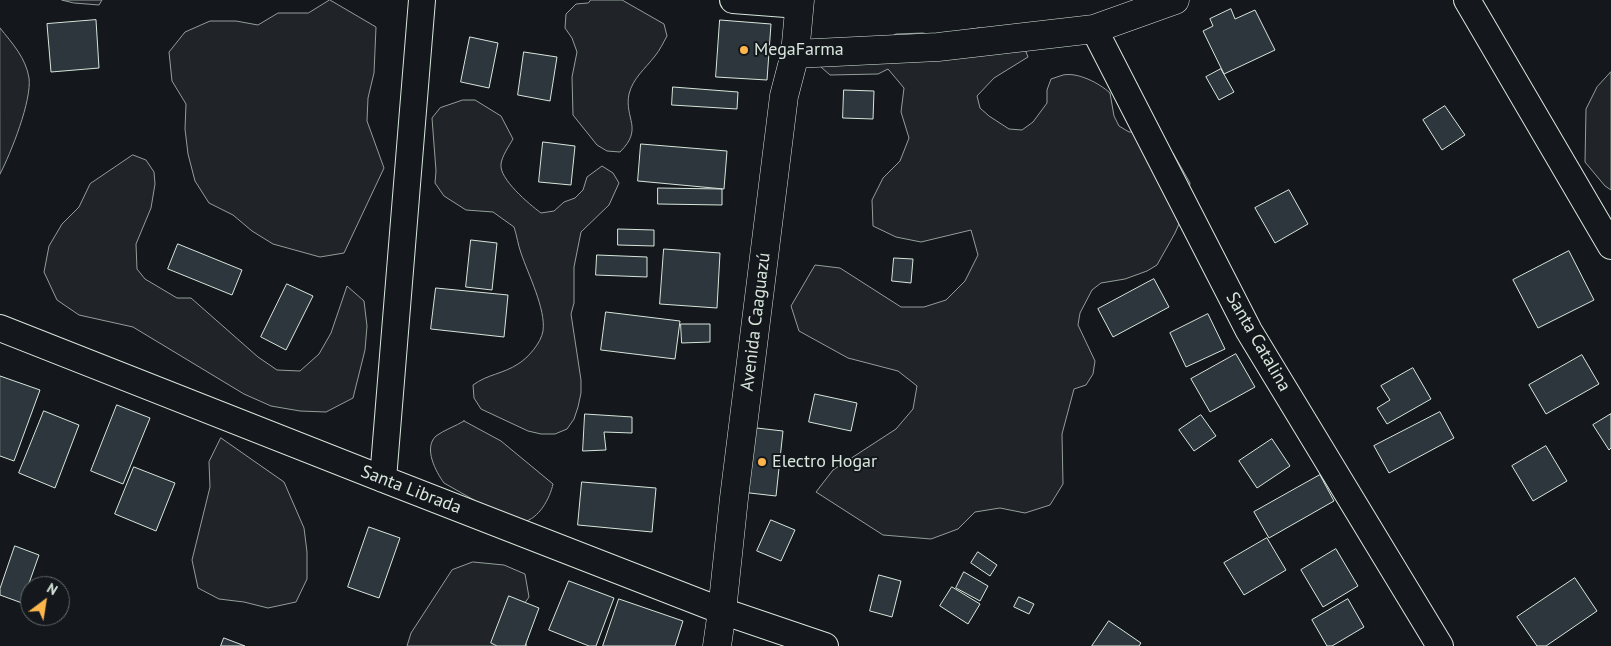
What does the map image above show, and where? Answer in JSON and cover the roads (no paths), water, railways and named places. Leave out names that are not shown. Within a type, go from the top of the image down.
[{"type":"street","points":[[383,479],[422,0]]},
{"type":"street","points":[[733,0],[799,2]]},
{"type":"street","points":[[795,54],[938,47],[1094,29],[1175,0]]},
{"type":"street","points":[[1467,0],[1611,246]]},
{"type":"street","name":"Avenida Caaguazú","points":[[717,646],[784,96],[795,54],[799,2]]},
{"type":"street","name":"Santa Catalina","points":[[1094,29],[1249,330],[1440,646]]},
{"type":"street","name":"Santa Librada","points":[[0,328],[722,611],[825,646]]},
{"type":"place","name":"MegaFarma","points":[[744,50]]},
{"type":"place","name":"Electro Hogar","points":[[762,462]]}]
